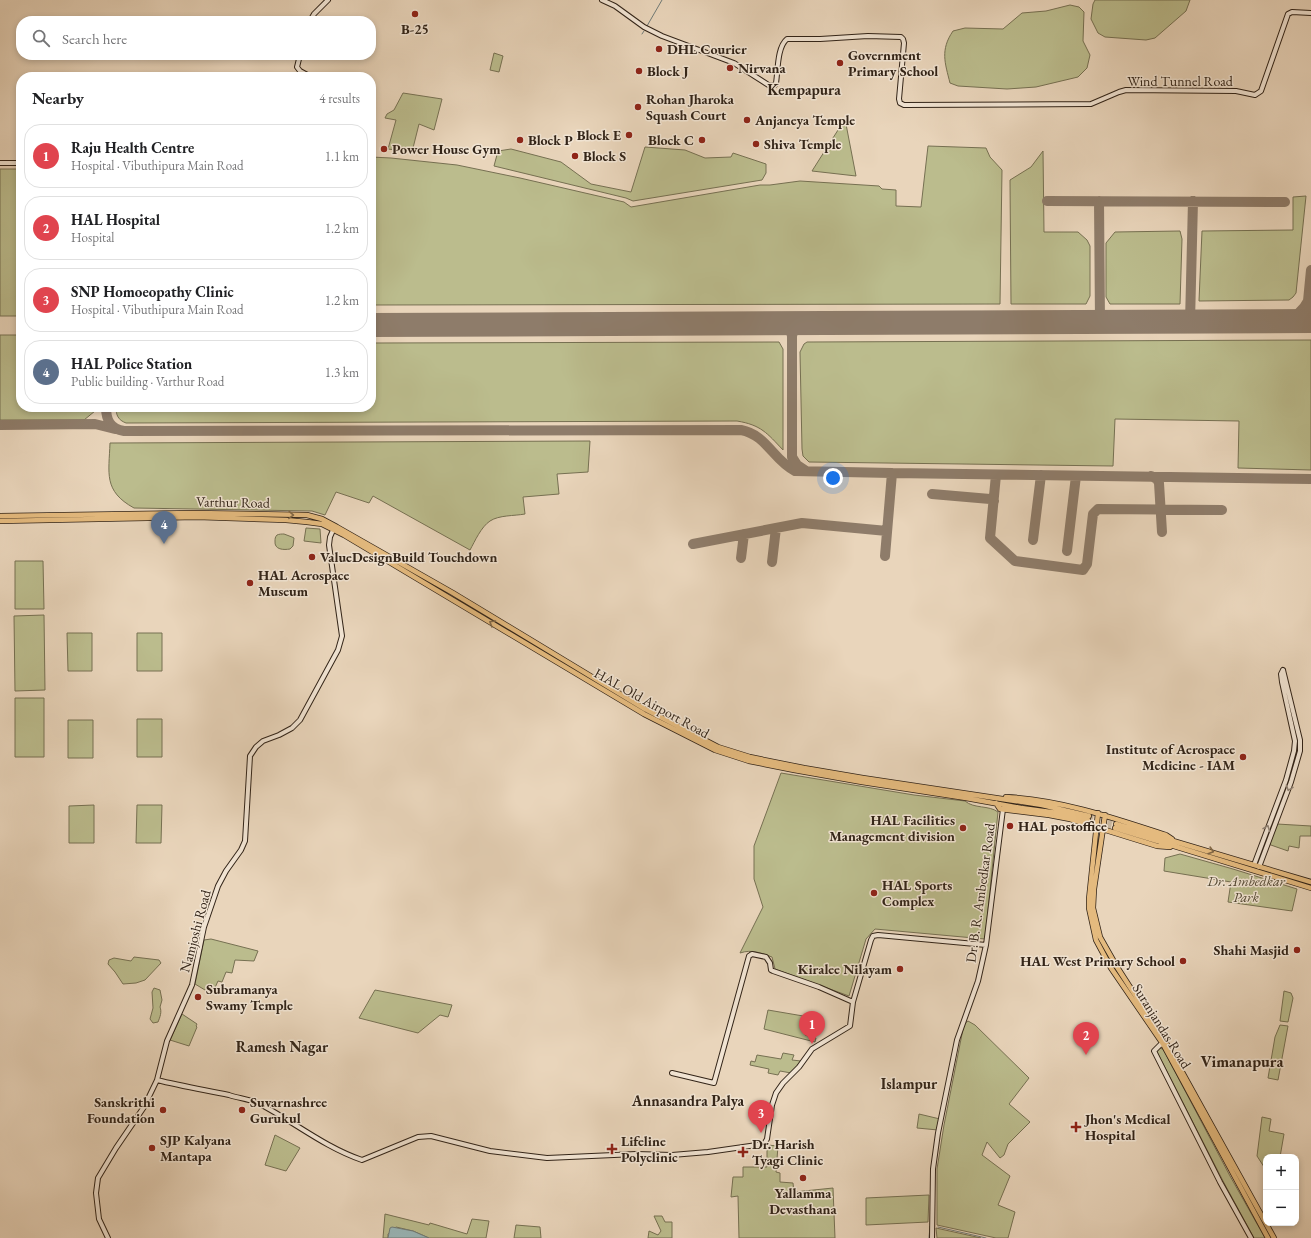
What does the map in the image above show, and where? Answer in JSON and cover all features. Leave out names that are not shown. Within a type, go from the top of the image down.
[{"type":"main road","name":"Varthur Road","points":[[0,516],[194,512],[286,514],[308,515],[322,519],[334,528]]},
{"type":"main road","name":"Varthur Road","points":[[0,521],[197,517],[306,522],[322,524],[343,530]]},
{"type":"main road","name":"HAL Old Airport Road","points":[[334,528],[641,709],[715,750],[750,761],[862,782],[966,798],[997,801]]},
{"type":"main road","name":"HAL Old Airport Road","points":[[343,530],[453,593],[641,709]]},
{"type":"main road","points":[[997,801],[1002,797],[1025,798],[1061,804],[1105,815],[1166,835],[1173,841]]},
{"type":"main road","points":[[997,801],[1000,809],[1070,819],[1157,846],[1168,848],[1176,847]]},
{"type":"main road","points":[[997,801],[1088,818]]},
{"type":"main road","name":"Suranjandas Road","points":[[1098,813],[1089,899],[1089,908],[1096,940],[1112,968],[1164,1043],[1268,1238]]},
{"type":"main road","name":"Suranjandas Road","points":[[1105,815],[1094,889],[1093,908],[1100,937],[1164,1043],[1274,1238]]},
{"type":"main road","points":[[1311,882],[1173,841],[1115,826],[1176,847],[1311,888]]},
{"type":"street","points":[[313,16],[328,0]]},
{"type":"street","name":"Wind Tunnel Road","points":[[602,0],[615,6],[644,27],[662,36],[734,63],[770,86],[775,86],[783,43],[787,39],[897,36],[903,38],[904,43],[899,99],[900,103],[904,105],[1091,104],[1126,90],[1236,91],[1255,94],[1261,91],[1288,14],[1292,12],[1311,13]]},
{"type":"street","points":[[299,60],[297,67],[302,72]]},
{"type":"street","points":[[0,163],[16,163]]},
{"type":"street","name":"Namjoshi Road","points":[[108,1238],[99,1219],[96,1193],[98,1178],[116,1148],[144,1107],[157,1080],[167,1041],[192,985],[204,927],[218,886],[226,871],[241,850],[245,841],[250,756],[256,747],[263,741],[292,728],[300,720],[338,650],[342,636],[329,545],[330,537],[334,528]]},
{"type":"street","points":[[1254,865],[1285,781],[1294,751],[1295,741],[1282,682],[1281,674],[1283,670],[1300,740],[1300,751],[1291,782],[1260,867]]},
{"type":"street","name":"Dr. B. R. Ambedkar Road","points":[[932,1238],[933,1169],[938,1133],[957,1040],[978,981],[986,945],[1003,809]]},
{"type":"street","points":[[157,1080],[242,1098],[257,1103],[340,1152],[362,1160],[418,1137],[425,1136],[431,1136],[490,1151],[543,1158],[636,1154],[664,1155],[708,1152],[764,1144],[767,1140],[772,1105],[776,1093],[783,1083],[799,1067],[812,1049],[850,1026],[853,1002],[873,936],[878,935],[986,945]]},
{"type":"street","points":[[672,1073],[714,1083],[749,956],[752,954],[766,957],[770,963],[770,970],[819,987],[853,1002]]},
{"type":"street","points":[[1164,1043],[1154,1051],[1220,1182],[1251,1238]]},
{"type":"green space","points":[[1095,0],[1190,0],[1186,11],[1155,38],[1146,40],[1105,37],[1098,33],[1091,19]]},
{"type":"green space","points":[[1070,5],[1079,7],[1084,12],[1083,41],[1090,55],[1087,68],[1078,77],[1036,87],[1007,89],[958,86],[950,83],[945,63],[945,51],[946,44],[953,31],[965,28],[1003,29],[1022,13],[1046,11]]},
{"type":"green space","points":[[494,53],[503,56],[499,72],[490,70]]},
{"type":"green space","points":[[403,93],[442,99],[434,130],[419,124],[412,152],[388,149],[396,120],[385,118],[387,114],[394,110]]},
{"type":"green space","points":[[845,119],[856,176],[812,171]]},
{"type":"green space","points":[[928,146],[986,148],[990,157],[1002,170],[1000,304],[376,305],[376,157],[457,165],[624,202],[631,207],[760,185],[800,181],[879,186],[882,189],[896,190],[896,206],[921,207]]},
{"type":"green space","points":[[645,147],[685,150],[705,158],[731,157],[733,153],[766,164],[766,173],[762,180],[633,201],[494,166],[498,151],[511,149],[561,162],[591,184],[631,192]]},
{"type":"green space","points":[[1043,151],[1044,232],[1078,232],[1087,240],[1090,246],[1090,296],[1086,304],[1011,304],[1010,180],[1031,167]]},
{"type":"green space","points":[[0,169],[16,169],[16,316],[0,316]]},
{"type":"green space","points":[[1306,196],[1296,293],[1293,297],[1289,300],[1199,301],[1202,231],[1293,230],[1293,197]]},
{"type":"green space","points":[[1180,231],[1182,239],[1180,304],[1110,304],[1106,297],[1106,243],[1115,232]]},
{"type":"green space","points":[[0,335],[16,335],[16,412],[94,412],[84,420],[0,420]]},
{"type":"green space","points":[[1311,340],[1311,470],[1238,468],[1239,421],[1115,419],[1113,466],[809,462],[803,456],[800,352],[804,344],[807,342]]},
{"type":"green space","points":[[779,342],[783,349],[783,450],[758,427],[737,421],[126,423],[119,419],[117,415],[116,412],[376,412],[376,343]]},
{"type":"green space","points":[[590,441],[588,472],[557,474],[559,494],[523,497],[525,514],[502,517],[490,521],[481,530],[470,550],[373,496],[369,503],[336,492],[325,515],[312,511],[134,508],[124,502],[117,495],[110,480],[109,472],[110,443]]},
{"type":"green space","points":[[306,528],[320,529],[321,543],[304,541]]},
{"type":"green space","points":[[284,534],[294,538],[293,546],[290,549],[280,549],[275,544],[275,538],[277,535]]},
{"type":"green space","points":[[15,561],[43,561],[44,609],[15,609]]},
{"type":"green space","points":[[44,615],[45,690],[15,691],[14,616]]},
{"type":"green space","points":[[67,633],[92,633],[92,671],[68,671]]},
{"type":"green space","points":[[137,633],[162,633],[162,671],[137,671]]},
{"type":"green space","points":[[15,698],[44,698],[44,757],[15,757]]},
{"type":"green space","points":[[137,719],[162,719],[162,757],[137,757]]},
{"type":"green space","points":[[68,720],[93,720],[93,758],[68,758]]},
{"type":"green space","name":"HAL Sports Complex","points":[[781,773],[914,795],[965,801],[973,805],[990,808],[998,812],[985,939],[875,929],[866,939],[849,996],[775,969],[772,957],[752,951],[740,953],[763,907],[754,879],[754,846]]},
{"type":"green space","points":[[94,805],[94,843],[69,843],[69,806]]},
{"type":"green space","points":[[137,805],[162,805],[161,843],[136,843]]},
{"type":"green space","points":[[1277,824],[1311,826],[1311,836],[1300,836],[1299,848],[1289,846],[1288,851],[1268,844]]},
{"type":"green space","name":"Dr. Ambedkar Park","points":[[1180,854],[1297,889],[1292,911],[1228,902],[1231,882],[1164,871],[1165,858]]},
{"type":"green space","points":[[211,939],[258,951],[254,961],[235,960],[232,973],[226,972],[222,982],[218,981],[213,992],[210,993],[195,984],[204,940]]},
{"type":"green space","points":[[134,957],[159,960],[161,963],[145,980],[136,983],[123,984],[108,964],[109,960],[114,958],[131,961]]},
{"type":"green space","points":[[154,988],[160,990],[162,1000],[159,1020],[158,1022],[153,1023],[150,1019],[153,1008],[152,992]]},
{"type":"green space","points":[[375,990],[452,1005],[448,1017],[440,1015],[418,1033],[359,1018]]},
{"type":"green space","points":[[1284,991],[1291,993],[1293,998],[1288,1022],[1280,1021]]},
{"type":"green space","points":[[768,1010],[809,1017],[805,1035],[816,1038],[815,1042],[764,1029]]},
{"type":"green space","points":[[182,1014],[197,1024],[189,1046],[170,1040]]},
{"type":"green space","points":[[968,1021],[975,1025],[1029,1078],[1009,1104],[1030,1122],[1008,1144],[1004,1155],[1000,1158],[987,1142],[982,1155],[1010,1176],[998,1205],[1015,1212],[1008,1238],[996,1238],[937,1225],[937,1169],[964,1024]]},
{"type":"green space","points":[[1280,1025],[1288,1026],[1278,1080],[1268,1078],[1275,1037]]},
{"type":"green space","points":[[1159,1048],[1163,1049],[1230,1176],[1265,1238],[1254,1238],[1157,1052]]},
{"type":"green space","points":[[783,1053],[794,1055],[792,1060],[801,1061],[791,1073],[780,1071],[778,1075],[768,1073],[769,1069],[750,1065],[751,1061],[755,1062],[757,1055],[781,1059]]},
{"type":"green space","points":[[919,1114],[940,1119],[938,1130],[917,1128]]},
{"type":"green space","points":[[1262,1117],[1271,1119],[1269,1131],[1284,1134],[1281,1154],[1263,1154],[1263,1165],[1257,1156]]},
{"type":"green space","points":[[275,1135],[300,1148],[286,1171],[265,1165]]},
{"type":"green space","points":[[767,1145],[778,1146],[776,1172],[780,1173],[780,1182],[793,1183],[794,1192],[833,1188],[835,1238],[739,1238],[738,1196],[731,1197],[733,1177],[743,1177],[743,1167],[767,1167]]},
{"type":"green space","points":[[929,1195],[928,1222],[866,1225],[866,1198]]},
{"type":"green space","points":[[385,1214],[429,1225],[430,1223],[467,1234],[472,1219],[489,1221],[486,1238],[429,1238],[413,1231],[396,1227],[388,1234],[388,1238],[383,1238]]},
{"type":"green space","points":[[654,1216],[662,1216],[665,1222],[672,1222],[672,1238],[648,1238],[649,1231],[658,1235],[661,1231]]},
{"type":"green space","points":[[516,1225],[540,1227],[541,1238],[514,1238]]},
{"type":"green space","points":[[936,1228],[981,1238],[937,1238]]},
{"type":"water","points":[[392,1227],[413,1231],[429,1238],[388,1238],[390,1228]]},
{"type":"waterway","points":[[647,26],[662,0]]},
{"type":"waterway","points":[[929,1238],[930,1226],[931,1227]]},
{"type":"waterway","points":[[938,1227],[986,1238]]},
{"type":"taxiway","points":[[1047,201],[1285,202]]},
{"type":"taxiway","points":[[1099,201],[1100,322]]},
{"type":"taxiway","points":[[1190,322],[1193,201]]},
{"type":"taxiway","points":[[1311,270],[1308,301],[1311,311]]},
{"type":"taxiway","points":[[1286,321],[1299,313],[1308,301]]},
{"type":"taxiway","points":[[784,323],[790,329],[792,336],[792,457],[797,465],[806,471]]},
{"type":"taxiway","points":[[792,336],[794,329],[801,323]]},
{"type":"taxiway","points":[[107,412],[108,420],[112,426],[124,431],[741,430],[750,433],[764,442],[781,461],[795,471],[1311,479]]},
{"type":"taxiway","points":[[0,425],[95,424],[115,429]]},
{"type":"taxiway","points":[[885,556],[892,473]]},
{"type":"taxiway","points":[[996,475],[990,538],[1015,561],[1083,570],[1087,564],[1093,514],[1098,509],[1222,510]]},
{"type":"taxiway","points":[[1033,540],[1041,475]]},
{"type":"taxiway","points":[[1067,551],[1076,476]]},
{"type":"taxiway","points":[[1151,476],[1157,479],[1159,483],[1162,532]]},
{"type":"taxiway","points":[[932,494],[990,499],[994,501]]},
{"type":"taxiway","points":[[693,544],[802,523],[887,531]]},
{"type":"taxiway","points":[[772,562],[776,528]]},
{"type":"taxiway","points":[[741,558],[744,534]]},
{"type":"runway","points":[[376,325],[1311,321]]},
{"type":"tunnel","points":[[1089,816],[1116,824]]},
{"type":"tunnel","points":[[1088,820],[1115,828]]},
{"type":"place","name":"B-25","points":[[415,14]]},
{"type":"place","name":"DHL Courier","points":[[659,49]]},
{"type":"place","name":"Government Primary School","points":[[840,63]]},
{"type":"place","name":"Nirvana","points":[[730,68]]},
{"type":"place","name":"Block J","points":[[639,71]]},
{"type":"place","name":"Rohan Jharoka Squash Court","points":[[638,107]]},
{"type":"place","name":"Anjaneya Temple","points":[[747,120]]},
{"type":"place","name":"Block E","points":[[629,135]]},
{"type":"place","name":"Block P","points":[[520,140]]},
{"type":"place","name":"Block C","points":[[702,140]]},
{"type":"place","name":"Shiva Temple","points":[[756,144]]},
{"type":"place","name":"Power House Gym","points":[[384,149]]},
{"type":"place","name":"Block S","points":[[575,156]]},
{"type":"place","name":"HAL Police Station","points":[[164,544]]},
{"type":"place","name":"ValueDesignBuild Touchdown","points":[[312,557]]},
{"type":"place","name":"HAL Aerospace Museum","points":[[250,583]]},
{"type":"place","name":"Institute of Aerospace Medicine - IAM","points":[[1243,757]]},
{"type":"place","name":"HAL postoffice","points":[[1010,826]]},
{"type":"place","name":"HAL Facilities Management division","points":[[963,828]]},
{"type":"place","name":"HAL Sports Complex","points":[[874,893]]},
{"type":"place","name":"Shahi Masjid","points":[[1297,950]]},
{"type":"place","name":"HAL West Primary School","points":[[1183,961]]},
{"type":"place","name":"Kiralee Nilayam","points":[[900,969]]},
{"type":"place","name":"Subramanya Swamy Temple","points":[[198,997]]},
{"type":"place","name":"Raju Health Centre","points":[[812,1044]]},
{"type":"place","name":"HAL Hospital","points":[[1086,1055]]},
{"type":"place","name":"Sanskrithi Foundation","points":[[163,1110]]},
{"type":"place","name":"Suvarnashree Gurukul","points":[[242,1110]]},
{"type":"place","name":"Jhon's Medical Hospital","points":[[1076,1127]]},
{"type":"place","name":"SNP Homoeopathy Clinic","points":[[761,1133]]},
{"type":"place","name":"SJP Kalyana Mantapa","points":[[152,1148]]},
{"type":"place","name":"Lifeline Polyclinic","points":[[612,1149]]},
{"type":"place","name":"Dr. Harish Tyagi Clinic","points":[[743,1152]]},
{"type":"place","name":"Yallamma Devasthana","points":[[803,1178]]},
{"type":"district","name":"Kempapura","points":[[804,89]]},
{"type":"district","name":"Ramesh Nagar","points":[[282,1046]]},
{"type":"district","name":"Vimanapura","points":[[1242,1061]]},
{"type":"district","name":"Islampur","points":[[909,1083]]},
{"type":"district","name":"Annasandra Palya","points":[[688,1100]]}]
